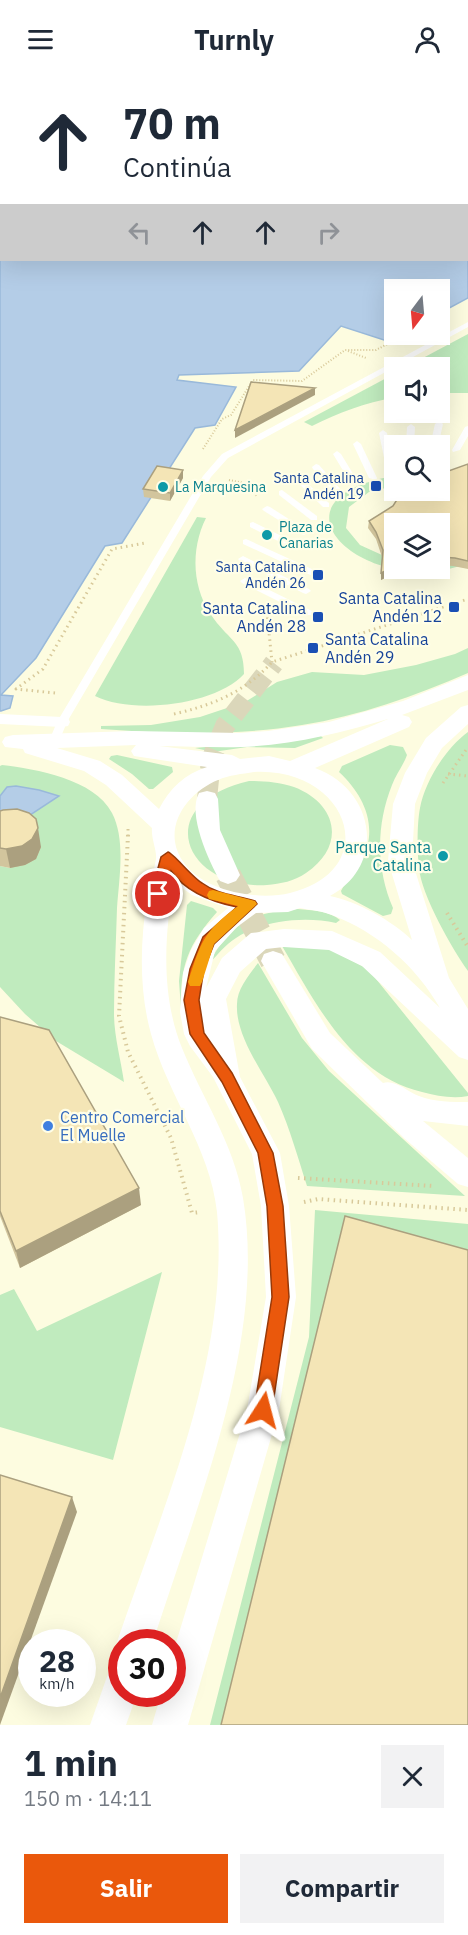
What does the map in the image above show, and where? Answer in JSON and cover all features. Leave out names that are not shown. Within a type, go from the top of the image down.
[{"type":"street","points":[[0,719],[58,732],[132,738],[240,740],[329,729],[410,706],[468,682]]},
{"type":"street","points":[[294,768],[424,712],[468,689]]},
{"type":"street","points":[[468,712],[434,743],[416,773],[404,804],[400,832],[400,861],[437,980],[468,1031]]},
{"type":"street","points":[[7,741],[58,732]]},
{"type":"street","points":[[7,741],[125,748],[243,765],[269,764],[294,768],[318,778],[338,793],[352,811],[358,831],[355,852],[344,871],[325,888],[299,899],[276,904],[250,904],[223,899],[199,889],[180,874],[168,857],[163,841],[163,825],[172,803],[189,785],[214,772],[243,765]]},
{"type":"street","points":[[7,741],[92,766],[114,780],[163,825]]},
{"type":"street","points":[[207,799],[209,830],[228,875]]},
{"type":"street","points":[[139,1629],[213,1403],[234,1288],[230,1211],[226,1183],[214,1145],[162,1028],[154,973],[158,894],[168,857]]},
{"type":"street","points":[[299,899],[337,907],[390,934],[468,1010]]},
{"type":"street","points":[[170,1725],[263,1410],[281,1297],[275,1206],[266,1153],[227,1077],[197,1034],[191,1000],[197,969],[208,941],[229,920],[250,904]]},
{"type":"street","points":[[227,1077],[213,999],[231,965],[260,940],[284,938],[332,941],[371,959],[468,1049]]},
{"type":"street","points":[[273,960],[321,1041],[415,1131],[456,1181]]},
{"type":"street","points":[[358,1074],[409,1106],[435,1113],[468,1114]]},
{"type":"street","points":[[108,1725],[114,1707]]},
{"type":"lane","points":[[58,732],[207,476],[225,456],[468,324]]},
{"type":"lane","points":[[436,435],[439,424]]},
{"type":"lane","points":[[411,427],[411,435]]},
{"type":"lane","points":[[456,450],[468,429]]},
{"type":"lane","points":[[383,433],[384,438]]},
{"type":"lane","points":[[357,444],[373,478]]},
{"type":"lane","points":[[337,454],[354,482]]},
{"type":"lane","points":[[316,467],[339,493]]},
{"type":"lane","points":[[298,478],[326,505]]},
{"type":"lane","points":[[282,493],[314,518]]},
{"type":"lane","points":[[267,509],[304,532]]},
{"type":"lane","points":[[253,525],[297,547]]},
{"type":"lane","points":[[246,542],[310,572]]},
{"type":"lane","points":[[243,559],[306,591]]},
{"type":"lane","points":[[245,581],[309,613]]},
{"type":"path","points":[[207,476],[188,473],[222,419],[231,415],[253,380],[302,381],[345,350],[376,350],[386,345]]},
{"type":"path","points":[[345,350],[361,356]]},
{"type":"path","points":[[51,701],[56,692],[16,689],[43,669],[112,549],[134,545]]},
{"type":"path","points":[[165,716],[195,710],[226,700],[250,686],[272,662],[468,599]]},
{"type":"path","points":[[441,786],[468,747]]},
{"type":"path","points":[[448,774],[468,776]]},
{"type":"path","points":[[446,911],[468,947]]},
{"type":"path","points":[[269,1176],[456,1181]]},
{"type":"path","points":[[186,1190],[226,1183]]},
{"type":"green space","points":[[468,334],[468,393],[450,393],[450,357],[425,357]]},
{"type":"green space","points":[[384,379],[384,400],[352,409],[312,426],[304,422]]},
{"type":"green space","points":[[384,479],[384,488],[369,492],[349,507],[346,528],[360,545],[384,556],[384,565],[365,559],[342,543],[330,524],[333,505],[353,488]]},
{"type":"green space","points":[[197,517],[206,518],[197,543],[196,556],[201,595],[214,619],[239,648],[244,674],[231,685],[214,693],[195,700],[173,704],[130,705],[111,702],[95,696]]},
{"type":"green space","points":[[450,560],[468,563],[450,567]]},
{"type":"green space","points":[[468,648],[468,673],[386,704],[323,721],[277,729],[227,732],[176,733],[101,729],[101,726],[151,725],[200,717],[245,702],[277,682],[312,672],[364,675],[416,665]]},
{"type":"green space","name":"Parque Santa Catalina","points":[[468,732],[468,971],[446,936],[425,892],[419,868],[418,821],[423,798],[432,776],[444,756]]},
{"type":"green space","points":[[321,736],[323,738],[295,748],[247,747],[213,752],[195,748]]},
{"type":"green space","points":[[390,745],[403,747],[407,755],[392,785],[383,816],[381,862],[383,878],[393,908],[391,914],[383,916],[342,894],[341,891],[360,864],[367,848],[369,824],[362,801],[339,772],[342,766]]},
{"type":"green space","points":[[117,755],[172,767],[173,772],[153,789],[149,789],[109,759]]},
{"type":"green space","points":[[0,766],[47,773],[78,784],[104,801],[112,813],[119,835],[121,859],[117,908],[114,1022],[124,1082],[56,1041],[25,1014],[0,987],[0,866],[10,868],[0,832]]},
{"type":"green space","points":[[249,781],[272,782],[294,787],[309,794],[328,815],[332,826],[327,851],[319,862],[302,876],[272,885],[238,883],[215,874],[198,860],[189,844],[189,825],[198,808],[218,792]]},
{"type":"green space","points":[[191,901],[213,908],[217,912],[199,935],[188,956],[182,980],[181,1009],[179,981],[187,905]]},
{"type":"green space","points":[[298,909],[326,913],[340,920],[336,923],[311,920],[284,921],[259,927],[232,941],[209,964],[225,939],[244,922],[268,913]]},
{"type":"green space","points":[[282,946],[323,946],[368,969],[468,1093],[468,1096],[445,1097],[397,1083],[375,1070],[355,1054],[308,991]]},
{"type":"green space","points":[[258,963],[302,1038],[329,1071],[465,1196],[307,1186],[282,1112],[252,1055],[238,1017],[239,993]]},
{"type":"green space","points":[[315,1210],[468,1224],[468,1258],[222,1725],[210,1725],[309,1337]]},
{"type":"green space","points":[[162,1272],[113,1460],[0,1427],[0,1295],[14,1289],[37,1331]]},
{"type":"water","points":[[0,261],[468,261],[468,298],[450,308],[450,279],[384,279],[384,340],[341,326],[299,371],[179,375],[177,380],[236,387],[215,425],[195,428],[122,543],[105,546],[36,658],[1,695],[13,696],[10,708],[1,711]]},
{"type":"water","points":[[16,786],[59,796],[12,827],[0,822],[0,796],[7,787]]},
{"type":"building","points":[[251,382],[315,388],[235,430]]},
{"type":"building","points":[[468,464],[468,561],[450,558],[450,513],[384,513],[384,572],[381,573],[383,550],[369,521],[393,506],[396,501],[450,501],[450,470]]},
{"type":"building","points":[[157,466],[183,470],[170,493],[143,489]]},
{"type":"building","points":[[17,809],[29,813],[36,819],[38,828],[32,839],[22,846],[0,848],[0,811]]},
{"type":"building","name":"Centro Comercial El Muelle","points":[[0,1017],[49,1030],[139,1188],[16,1251],[0,1211]]},
{"type":"building","points":[[345,1216],[468,1250],[468,1725],[221,1725]]},
{"type":"building","points":[[0,1475],[72,1497],[25,1629],[18,1629],[18,1648],[0,1698]]},
{"type":"tunnel","points":[[207,799],[211,760],[225,726],[274,663]]},
{"type":"tunnel","points":[[228,875],[273,961]]},
{"type":"slow traffic","points":[[195,982],[197,969],[208,941],[229,920],[250,904],[213,895]]},
{"type":"place","name":"Santa Catalina Andén 19","points":[[376,486]]},
{"type":"place","name":"La Marquesina","points":[[163,487]]},
{"type":"place","name":"Plaza de Canarias","points":[[267,535]]},
{"type":"place","name":"Santa Catalina Andén 26","points":[[318,575]]},
{"type":"place","name":"Santa Catalina Andén 12","points":[[454,607]]},
{"type":"place","name":"Santa Catalina Andén 28","points":[[318,617]]},
{"type":"place","name":"Santa Catalina Andén 29","points":[[313,648]]},
{"type":"place","name":"Parque Santa Catalina","points":[[443,856]]},
{"type":"place","name":"Centro Comercial El Muelle","points":[[48,1126]]},
{"type":"route","points":[[158,894],[168,857],[180,874],[199,889],[223,899],[250,904],[229,920],[208,941],[197,969],[191,1000],[197,1034],[227,1077],[266,1153],[275,1206],[281,1297],[263,1410]]}]
